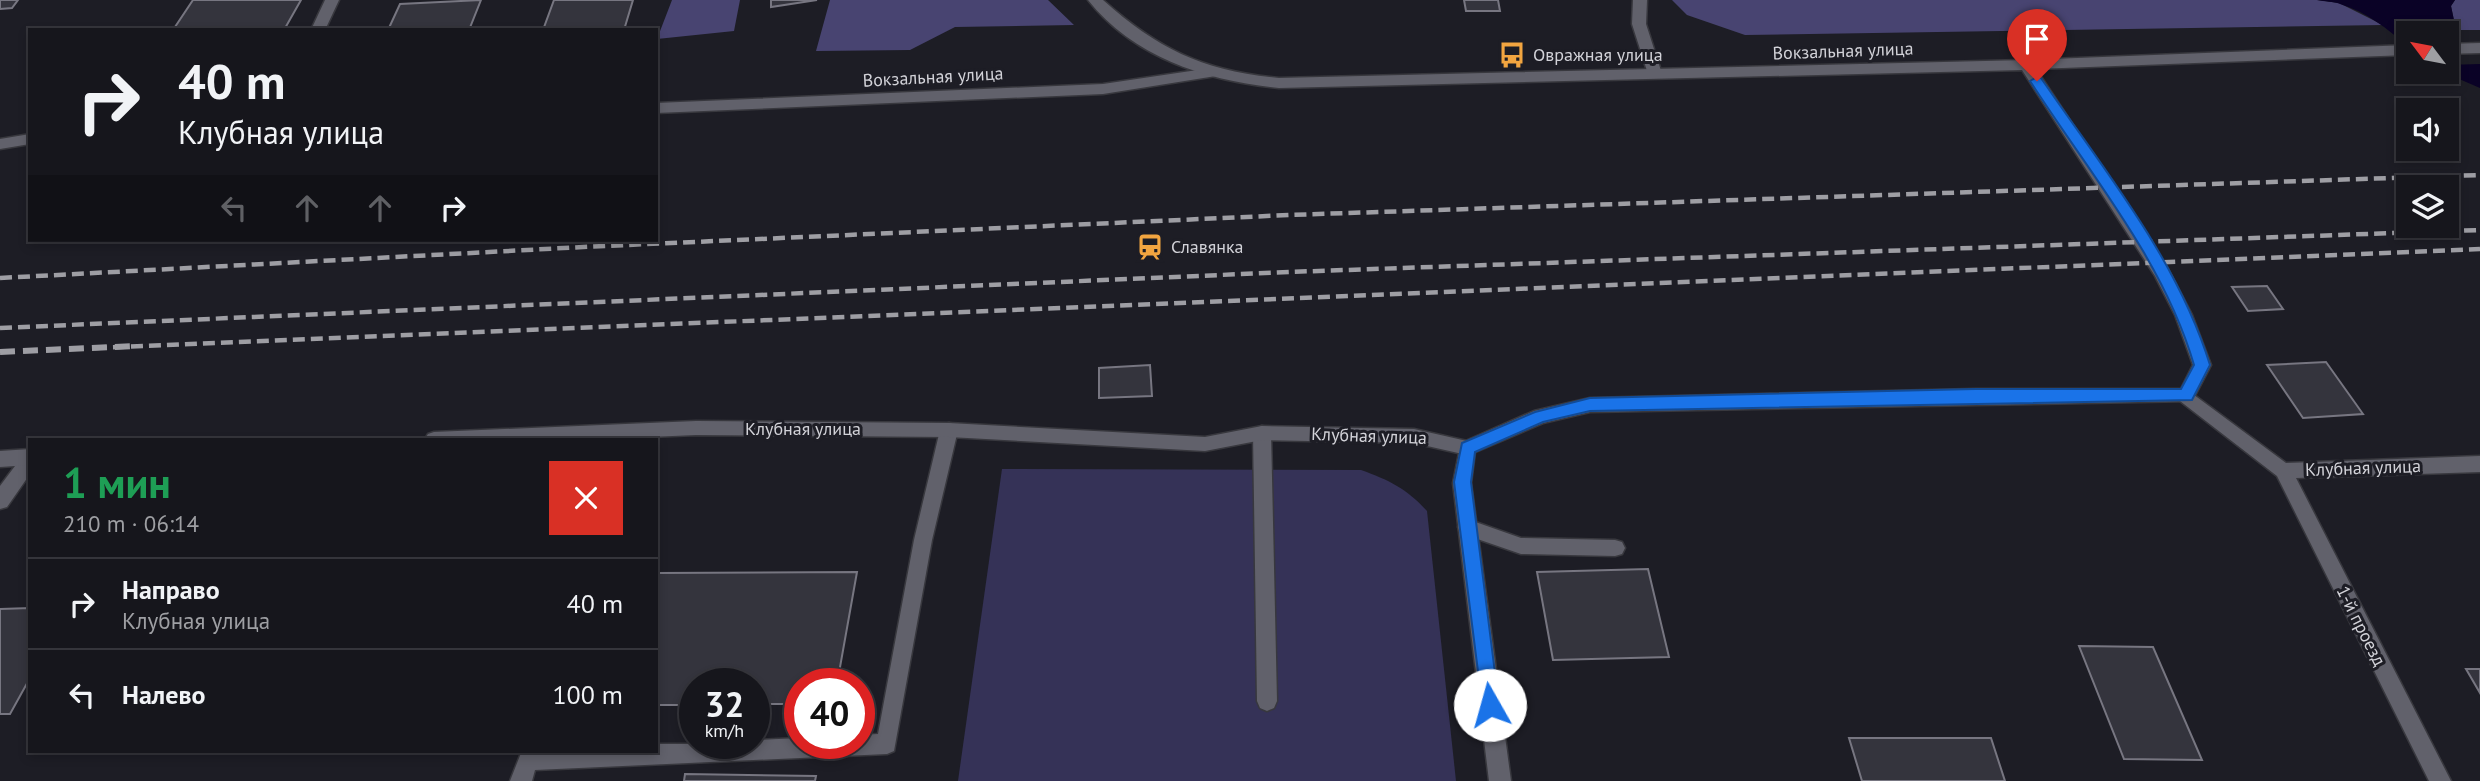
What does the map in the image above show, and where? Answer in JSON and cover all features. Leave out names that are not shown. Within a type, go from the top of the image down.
[{"type":"street","points":[[319,28],[332,0]]},
{"type":"street","points":[[1095,0],[1130,34],[1154,49],[1211,73]]},
{"type":"street","points":[[1640,0],[1639,24],[1654,74]]},
{"type":"street","points":[[2459,49],[2480,48]]},
{"type":"street","name":"Вокзальная улица","points":[[658,108],[1103,89],[1211,73],[1244,81],[1279,83],[2026,65],[2396,50]]},
{"type":"street","points":[[1500,781],[1462,482],[1467,448],[1540,416],[1590,405],[1975,396],[2186,396],[2202,365],[2191,328],[2158,262],[2105,188],[2026,65]]},
{"type":"street","points":[[0,144],[28,139]]},
{"type":"street","name":"Клубная улица","points":[[2186,396],[2283,471],[2480,464]]},
{"type":"street","name":"Клубная улица","points":[[459,438],[696,428],[949,430],[1205,444],[1262,433],[1413,436],[1467,448]]},
{"type":"street","points":[[521,781],[528,760],[887,744],[923,540],[949,430]]},
{"type":"street","points":[[1262,433],[1267,701]]},
{"type":"street","points":[[0,458],[28,458]]},
{"type":"street","points":[[0,501],[28,461]]},
{"type":"street","name":"1-й проезд","points":[[2283,471],[2440,781]]},
{"type":"street","points":[[1467,527],[1521,546],[1615,548]]},
{"type":"shaded area","points":[[672,0],[740,0],[734,31],[658,39]]},
{"type":"shaded area","points":[[830,0],[1048,0],[1074,25],[955,27],[910,50],[816,51]]},
{"type":"shaded area","points":[[1672,0],[2317,0],[2339,3],[2383,25],[1745,35],[1687,15]]},
{"type":"shaded area","points":[[2317,0],[2455,0],[2451,6],[2454,21],[2396,21],[2396,37],[2359,12],[2337,3]]},
{"type":"shaded area","points":[[2455,0],[2480,0],[2480,30],[2459,30],[2459,21],[2454,21],[2451,6]]},
{"type":"shaded area","points":[[2459,33],[2480,53],[2480,88],[2459,79]]},
{"type":"shaded area","points":[[1002,469],[1361,470],[1405,491],[1427,511],[1456,781],[958,781]]},
{"type":"pier","points":[[2459,34],[2465,34],[2480,48],[2480,64],[2459,65]]},
{"type":"building","points":[[0,0],[18,0],[12,8],[0,9]]},
{"type":"building","points":[[193,0],[301,0],[285,28],[174,28]]},
{"type":"building","points":[[481,0],[470,28],[389,28],[400,4]]},
{"type":"building","points":[[554,0],[633,0],[625,28],[544,28]]},
{"type":"building","points":[[771,0],[817,0],[771,7]]},
{"type":"building","points":[[1464,0],[1498,0],[1500,11],[1466,11]]},
{"type":"building","points":[[2267,286],[2283,309],[2248,311],[2232,287]]},
{"type":"building","points":[[2326,362],[2363,414],[2303,418],[2267,365]]},
{"type":"building","points":[[1150,365],[1152,396],[1099,398],[1099,368]]},
{"type":"building","points":[[1648,569],[1669,657],[1553,660],[1537,572]]},
{"type":"building","points":[[857,572],[840,668],[784,668],[784,704],[770,704],[770,668],[679,668],[679,705],[658,705],[658,573]]},
{"type":"building","points":[[28,608],[28,682],[10,714],[0,714],[0,609]]},
{"type":"building","points":[[2079,646],[2153,647],[2202,760],[2124,759]]},
{"type":"building","points":[[2466,669],[2480,669],[2480,693]]},
{"type":"building","points":[[1849,738],[1991,738],[2005,781],[1862,781]]},
{"type":"building","points":[[685,774],[816,776],[815,781],[684,781]]},
{"type":"railway","points":[[0,278],[583,247],[1289,215],[2480,175]]},
{"type":"railway","points":[[0,328],[1289,272],[2480,230]]},
{"type":"railway","points":[[95,348],[2480,249]]},
{"type":"railway","points":[[0,352],[137,346]]},
{"type":"place","name":"Овражная улица","points":[[1512,55]]},
{"type":"place","name":"Славянка","points":[[1150,247]]},
{"type":"route","points":[[1490,705],[1462,482],[1467,448],[1540,416],[1590,405],[1975,396],[2186,396],[2202,365],[2191,328],[2158,262],[2105,188],[2037,81]]}]
